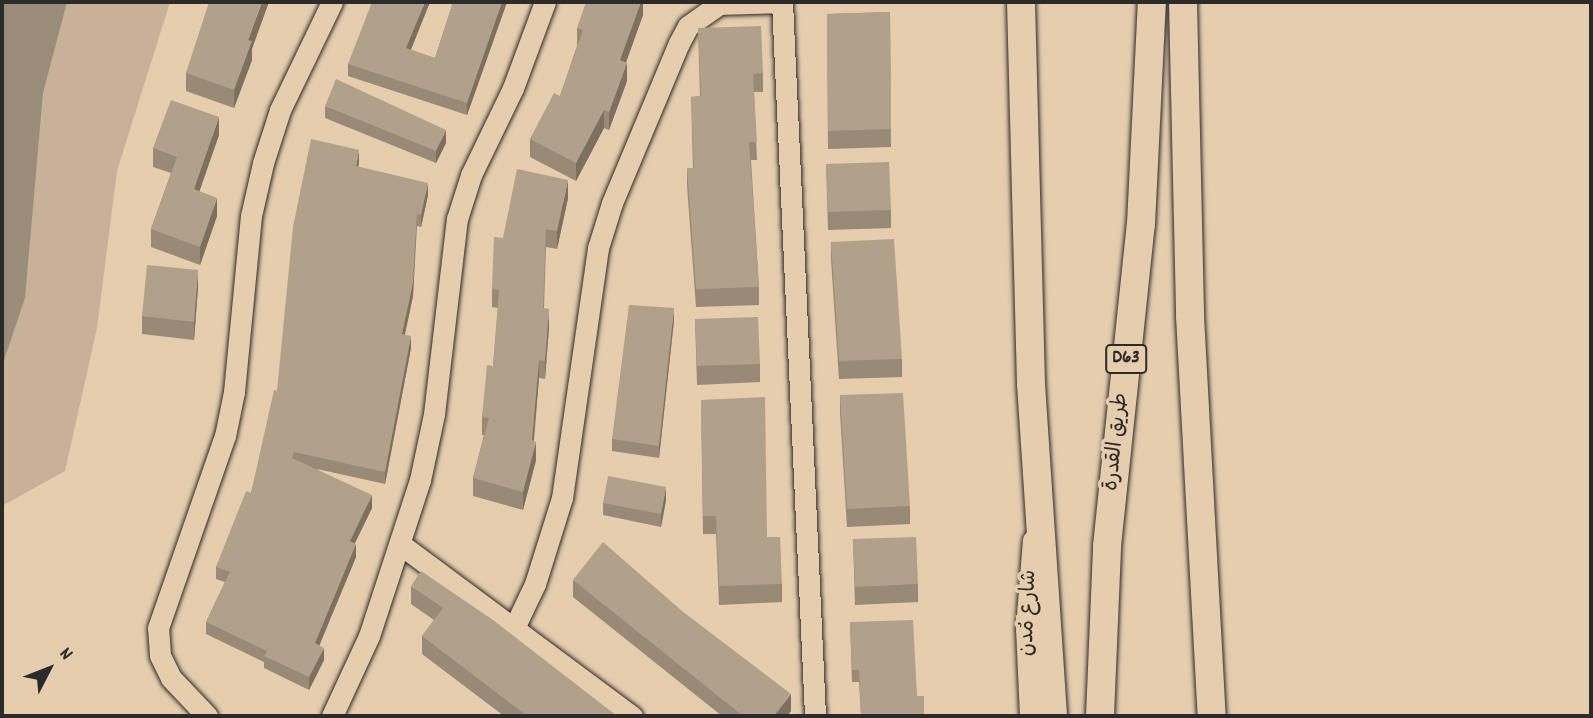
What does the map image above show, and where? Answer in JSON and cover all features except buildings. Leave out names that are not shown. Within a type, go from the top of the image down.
[{"type":"main road","points":[[1021,2],[1027,282],[1038,510],[1053,716]]},
{"type":"main road","name":"طريق القدرة","points":[[1100,716],[1107,546],[1141,224],[1152,2]]},
{"type":"main road","points":[[1183,2],[1190,316],[1212,716]]},
{"type":"main road","points":[[1185,83],[1204,2]]},
{"type":"street","points":[[207,716],[171,678],[160,655],[158,628],[225,436],[234,392],[251,216],[263,163],[280,110],[332,2]]},
{"type":"street","points":[[332,716],[369,636],[400,544],[430,436],[457,219],[471,175],[513,88],[545,2]]},
{"type":"street","points":[[514,628],[535,584],[562,498],[598,248],[612,203],[679,43],[695,19],[719,5],[782,2],[815,716]]},
{"type":"street","name":"شارع مُدن","points":[[1030,716],[1027,598],[1038,510]]},
{"type":"street","points":[[400,544],[632,716]]},
{"type":"shaded area","points":[[2,2],[170,2],[117,171],[97,328],[65,471],[2,506]]},
{"type":"shaded area","points":[[2,2],[67,2],[43,93],[25,298],[2,366]]}]
